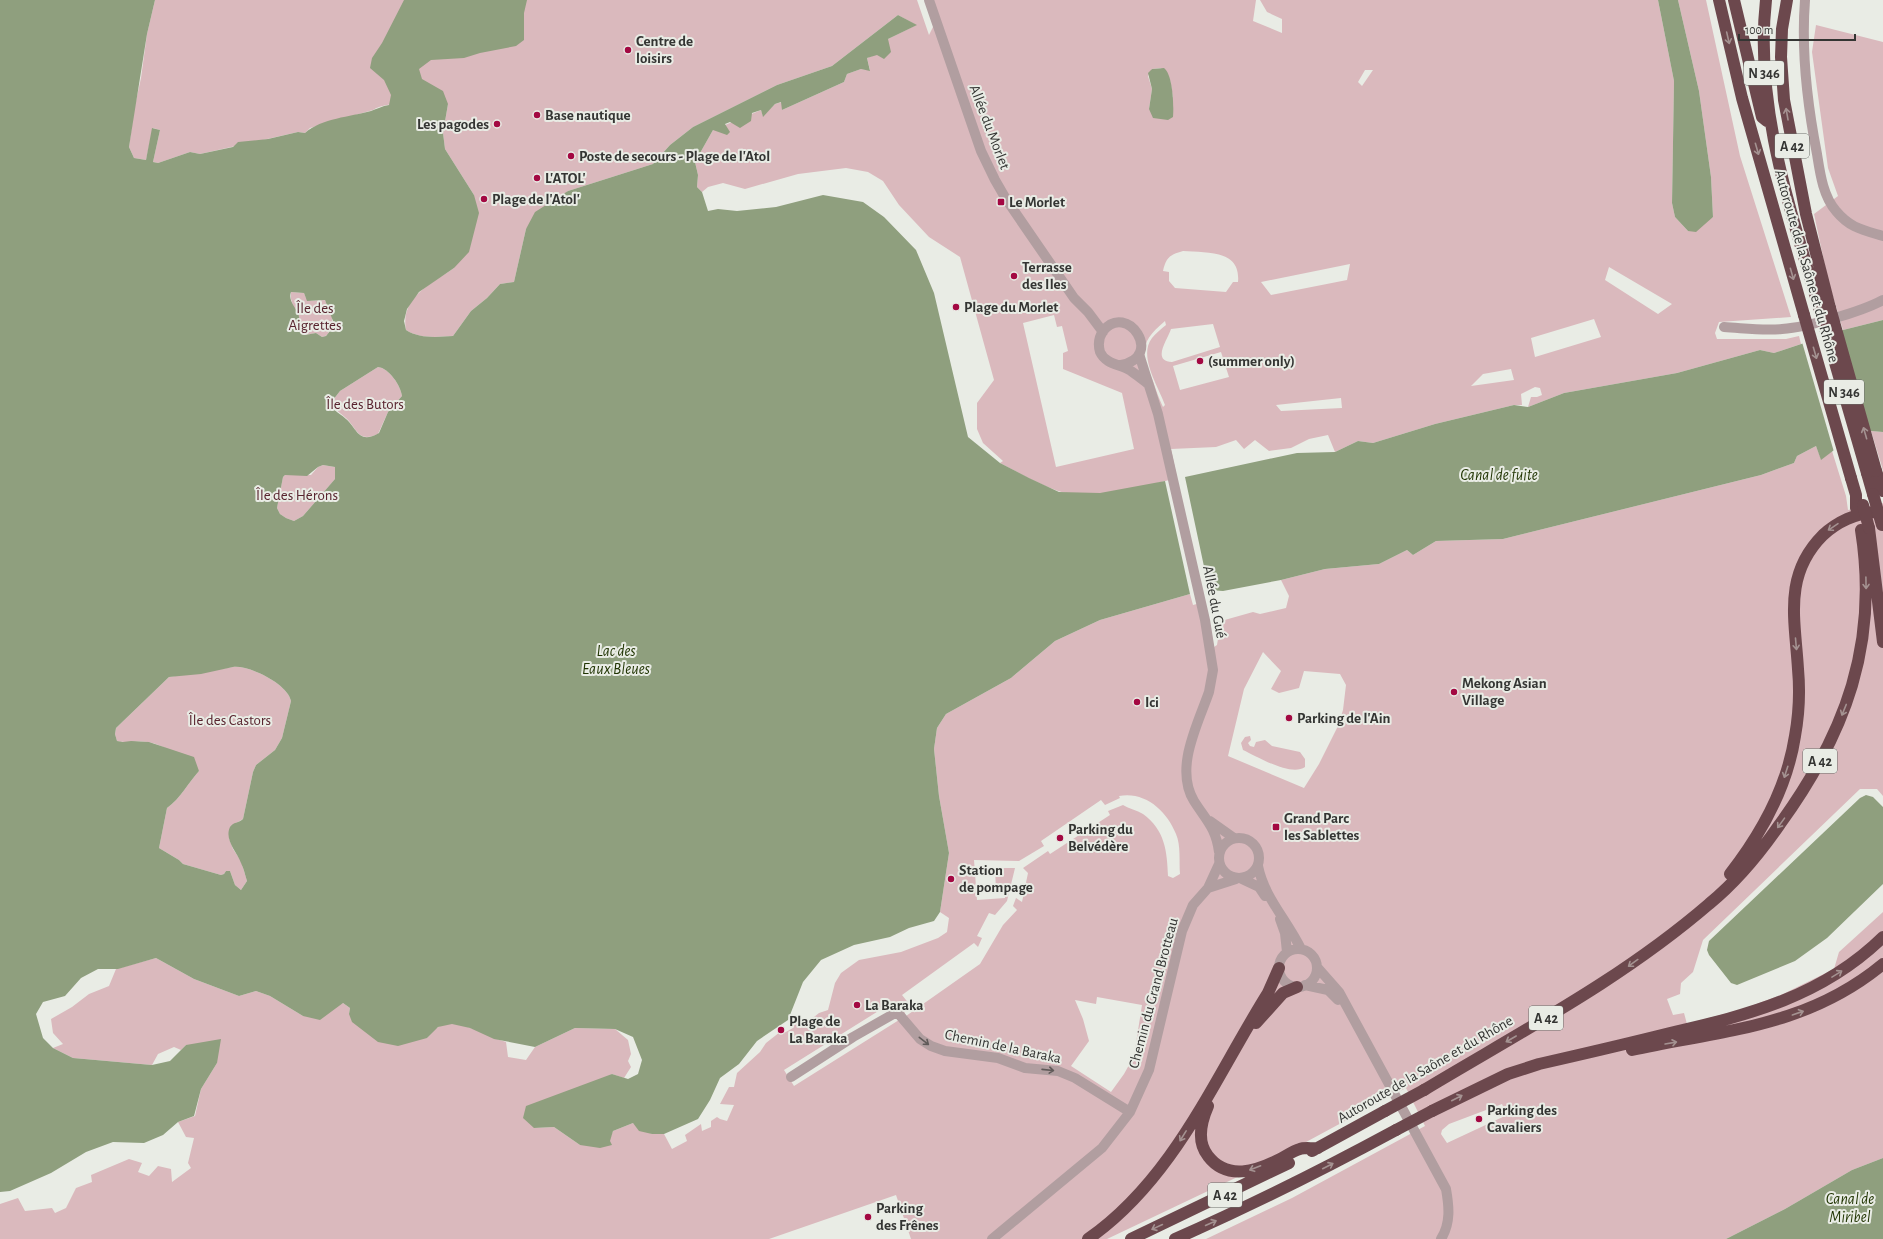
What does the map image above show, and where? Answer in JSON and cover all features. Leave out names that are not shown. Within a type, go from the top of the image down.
[{"type":"highway","name":"Autoroute de la Saône et du Rhône","points":[[1131,1239],[1318,1148],[1424,1090],[1613,978],[1711,903],[1761,850],[1797,801],[1819,764],[1838,727],[1849,699],[1863,638],[1866,583],[1865,529],[1742,98],[1719,0]]},
{"type":"highway","points":[[1734,0],[1762,117],[1771,126]]},
{"type":"highway","name":"N 346","points":[[1766,0],[1763,58],[1765,88],[1771,126],[1793,219],[1825,310],[1878,492],[1882,526]]},
{"type":"highway","name":"Autoroute de la Saône et du Rhône","points":[[1787,0],[1782,29],[1781,57],[1784,100],[1797,172],[1824,290],[1825,310]]},
{"type":"highway","name":"N 346","points":[[1764,19],[1769,30],[1771,64],[1780,136],[1816,271],[1824,290]]},
{"type":"highway","points":[[1664,940],[1726,879],[1747,851],[1772,808],[1786,774],[1796,735],[1799,709],[1794,596],[1798,574],[1804,560],[1815,544],[1834,526],[1860,514],[1883,511]]},
{"type":"highway","points":[[1865,529],[1883,642]]},
{"type":"highway","name":"A 42","points":[[1175,1239],[1245,1208],[1327,1167],[1483,1085],[1508,1074],[1539,1064],[1738,1017],[1780,1003],[1821,984],[1847,968],[1883,937]]},
{"type":"highway","points":[[1483,1085],[1548,1068],[1761,1025],[1820,1005],[1866,977],[1883,964]]},
{"type":"highway","points":[[1088,1239],[1105,1226],[1138,1196],[1169,1158],[1268,993],[1279,968]]},
{"type":"highway","points":[[1301,986],[1283,993],[1253,1028],[1208,1107],[1203,1119],[1201,1138],[1205,1153],[1213,1162],[1227,1170],[1238,1172],[1248,1171],[1278,1160],[1300,1149],[1318,1148]]},
{"type":"street","name":"Allée du Morlet","points":[[929,0],[981,151],[995,180],[1006,199],[1074,298],[1088,312],[1103,332]]},
{"type":"street","points":[[1804,0],[1804,51],[1808,109],[1828,200],[1835,211],[1853,227],[1883,236]]},
{"type":"street","points":[[1724,327],[1782,329],[1826,320],[1883,300]]},
{"type":"street","name":"Allée du Morlet","points":[[1088,312],[1112,324]]},
{"type":"street","points":[[1121,365],[1131,362],[1139,354],[1141,342],[1134,329],[1122,323],[1112,324],[1103,332],[1099,341],[1100,352],[1111,363],[1121,365],[1148,384]]},
{"type":"street","name":"Allée du Gué","points":[[1139,354],[1153,396],[1172,470],[1205,620],[1212,663],[1212,681],[1210,692],[1187,759],[1185,772],[1187,786],[1193,800],[1209,821],[1234,838]]},
{"type":"street","name":"Allée du Gué","points":[[1209,821],[1219,852]]},
{"type":"street","points":[[1287,952],[1285,933],[1281,922],[1259,887],[1225,874],[1219,864],[1219,852],[1225,843],[1234,838],[1243,838],[1253,843],[1259,855],[1258,866],[1264,888],[1292,929],[1301,949]]},
{"type":"street","name":"Chemin du Grand Brotteau","points":[[992,1239],[1102,1148],[1130,1112],[1149,1070],[1182,931],[1193,905],[1208,888],[1219,864]]},
{"type":"street","points":[[1208,888],[1252,874],[1258,866]]},
{"type":"street","points":[[1347,1008],[1328,990],[1301,986],[1284,981],[1279,968],[1282,957],[1287,952],[1294,949],[1301,949],[1309,952],[1313,956],[1317,967],[1339,992],[1446,1189],[1449,1212],[1447,1225],[1441,1239]]},
{"type":"street","points":[[1301,986],[1314,978],[1317,967]]},
{"type":"street","name":"Chemin de la Baraka","points":[[792,1077],[853,1037],[897,1012],[920,1039],[931,1046],[945,1051],[998,1058],[1024,1068],[1058,1071],[1075,1078],[1130,1112]]},
{"type":"green space","points":[[155,0],[917,0],[929,35],[938,17],[931,0],[1256,0],[1253,21],[1282,33],[1282,19],[1267,12],[1260,0],[1658,0],[1674,81],[1672,203],[1675,217],[1688,231],[1713,217],[1711,177],[1699,91],[1678,0],[1706,0],[1740,156],[1791,317],[1719,322],[1715,333],[1717,339],[1786,339],[1799,336],[1801,344],[1774,353],[1760,350],[1677,373],[1564,393],[1528,407],[1531,397],[1542,395],[1540,388],[1535,387],[1521,394],[1522,405],[1514,405],[1435,424],[1373,443],[1358,441],[1335,452],[1328,435],[1309,439],[1291,448],[1269,451],[1255,440],[1244,449],[1236,440],[1216,447],[1171,449],[1177,478],[1117,491],[1070,494],[1043,485],[1000,463],[1003,461],[983,443],[977,429],[977,403],[994,380],[960,257],[929,237],[899,205],[883,181],[868,172],[846,168],[798,174],[745,189],[723,183],[708,187],[702,192],[697,187],[698,175],[695,162],[713,130],[761,110],[763,116],[775,104],[782,102],[782,110],[844,82],[847,74],[861,69],[870,70],[867,58],[877,54],[888,39],[916,25],[898,15],[832,66],[777,85],[693,127],[670,145],[653,164],[568,191],[526,229],[514,282],[500,284],[487,298],[471,311],[453,336],[434,337],[417,335],[406,330],[405,319],[412,300],[427,286],[454,268],[474,195],[445,149],[443,133],[448,104],[409,103],[387,105],[310,128],[305,133],[298,132],[200,154],[190,152],[158,163],[153,162],[160,130],[153,128],[146,160],[134,158],[129,147],[147,34]],"holes":[[[1161,68],[1170,80],[1173,97],[1149,109],[1152,89],[1148,76],[1152,69]],[[1365,70],[1373,70],[1362,86],[1358,82]],[[1183,251],[1220,255],[1228,258],[1234,264],[1237,271],[1238,282],[1233,282],[1226,292],[1175,288],[1169,281],[1169,272],[1163,271],[1165,263],[1174,254]],[[1350,264],[1347,280],[1271,295],[1261,282]],[[1609,267],[1672,304],[1658,314],[1605,280]],[[1054,315],[1057,327],[1062,326],[1068,351],[1063,353],[1063,369],[1122,393],[1134,449],[1056,467],[1023,323]],[[1594,319],[1601,337],[1535,357],[1531,338]],[[1165,321],[1166,325],[1152,338],[1148,345],[1147,353],[1148,362],[1154,380],[1165,405],[1163,407],[1144,355],[1147,342],[1151,335]],[[1213,324],[1220,347],[1172,362],[1166,361],[1163,358],[1162,349],[1171,329]],[[1221,352],[1229,377],[1180,390],[1173,366]],[[1511,369],[1514,380],[1471,386],[1483,374]],[[1341,398],[1342,408],[1281,411],[1276,405]]]},
{"type":"green space","points":[[1816,25],[1883,42],[1883,320],[1843,330],[1828,280],[1814,214],[1838,196],[1828,168],[1812,52]]},
{"type":"green space","name":"Île des Aigrettes","points":[[291,292],[304,293],[306,298],[311,301],[325,300],[332,316],[332,322],[329,324],[329,331],[326,336],[322,337],[316,333],[306,335],[301,332],[291,299]]},
{"type":"green space","name":"Île des Butors","points":[[378,367],[382,368],[394,378],[402,396],[388,412],[378,434],[366,437],[359,434],[347,419],[334,408],[333,400],[340,391]]},
{"type":"green space","points":[[1871,431],[1883,432],[1883,471],[1882,467]]},
{"type":"green space","points":[[1816,446],[1821,459],[1832,451],[1846,496],[1848,510],[1883,503],[1883,796],[1877,789],[1860,789],[1703,940],[1693,972],[1681,983],[1680,994],[1667,999],[1673,1015],[1684,1013],[1687,1024],[1743,1009],[1783,994],[1834,969],[1839,952],[1883,912],[1883,1158],[1852,1170],[1785,1209],[1726,1239],[1206,1239],[1292,1198],[1425,1126],[1406,1088],[1269,1162],[1107,1239],[911,1239],[896,1195],[769,1239],[0,1239],[0,1204],[18,1198],[25,1211],[52,1208],[55,1213],[66,1208],[76,1188],[92,1182],[91,1175],[129,1159],[142,1163],[138,1172],[149,1176],[158,1166],[171,1169],[172,1182],[191,1168],[188,1163],[194,1138],[186,1137],[178,1122],[195,1116],[201,1089],[217,1063],[186,1045],[181,1050],[174,1047],[158,1054],[152,1065],[73,1058],[53,1048],[63,1044],[53,1033],[51,1019],[72,1007],[89,994],[109,986],[116,969],[156,958],[194,979],[239,996],[256,991],[270,996],[303,1016],[343,1003],[350,1008],[349,1014],[427,1038],[438,1027],[446,1024],[454,1024],[472,1028],[506,1042],[508,1057],[526,1060],[535,1047],[575,1028],[615,1029],[628,1040],[631,1054],[628,1061],[631,1067],[624,1078],[612,1074],[534,1128],[554,1127],[580,1145],[609,1141],[613,1131],[633,1123],[652,1134],[664,1134],[672,1149],[687,1141],[685,1135],[701,1124],[702,1131],[711,1127],[711,1121],[717,1117],[727,1121],[734,1105],[720,1104],[729,1087],[734,1087],[737,1073],[760,1052],[766,1043],[780,1032],[784,1033],[793,1028],[796,1019],[804,1025],[819,1013],[828,1010],[835,983],[841,973],[859,960],[901,952],[938,938],[947,932],[949,918],[940,912],[949,853],[939,796],[934,749],[937,728],[946,714],[1011,678],[1055,641],[1100,620],[1190,594],[1193,605],[1204,602],[1214,647],[1217,645],[1221,621],[1253,612],[1260,614],[1286,608],[1289,596],[1281,580],[1325,569],[1379,564],[1407,550],[1413,555],[1436,541],[1503,539],[1761,475],[1794,463],[1797,456]],"holes":[[[1263,652],[1281,671],[1271,689],[1279,693],[1299,688],[1304,671],[1340,674],[1346,685],[1343,710],[1338,726],[1319,764],[1304,788],[1228,756],[1244,689]],[[1129,795],[1146,800],[1154,804],[1167,818],[1178,838],[1180,874],[1173,878],[1168,876],[1167,858],[1163,842],[1156,827],[1150,820],[1143,814],[1123,805],[1108,811],[1110,815],[1050,854],[1048,851],[1023,868],[1028,873],[1022,902],[1016,898],[1013,906],[1017,910],[1003,925],[980,964],[906,1016],[904,1011],[910,1005],[902,995],[974,943],[978,947],[982,938],[977,936],[989,913],[995,915],[1007,901],[1015,868],[995,868],[996,891],[1006,891],[1005,898],[977,900],[974,860],[1019,861],[1044,846],[1041,841],[1101,800],[1105,805],[1120,798],[1119,796]],[[1097,997],[1142,1005],[1134,1056],[1124,1074],[1111,1092],[1071,1066],[1089,1041],[1083,1019],[1075,1000],[1096,1004]],[[888,1005],[899,1020],[794,1086],[784,1070]],[[1502,1104],[1507,1115],[1447,1143],[1441,1134],[1442,1130],[1449,1124]]]},
{"type":"green space","name":"Île des Hérons","points":[[323,465],[335,467],[336,478],[303,516],[294,521],[280,514],[277,508],[283,477],[285,475],[311,475],[318,467]]},
{"type":"green space","name":"Île des Castors","points":[[240,667],[258,672],[276,682],[283,688],[291,701],[282,738],[275,750],[256,765],[253,772],[243,819],[231,826],[229,838],[233,849],[241,861],[247,881],[241,890],[235,885],[230,871],[226,871],[221,875],[183,864],[159,848],[167,808],[180,795],[199,771],[162,746],[148,742],[117,741],[115,734],[116,728],[169,677]]},
{"type":"green space","points":[[1250,736],[1251,740],[1248,743],[1250,746],[1254,747],[1256,742],[1265,740],[1272,746],[1300,752],[1305,759],[1305,767],[1292,770],[1283,768],[1243,750],[1241,743],[1245,737]]},
{"type":"water","name":"Lac des Eaux Bleues","points":[[0,0],[155,0],[147,34],[129,147],[134,158],[146,160],[152,128],[160,130],[153,162],[158,163],[190,152],[200,154],[233,147],[238,142],[268,139],[298,132],[305,133],[328,121],[371,111],[389,105],[391,95],[384,80],[370,68],[372,58],[382,43],[404,0],[527,0],[524,13],[524,40],[516,46],[480,53],[464,58],[431,60],[419,69],[422,79],[443,91],[448,104],[443,133],[445,149],[474,195],[479,213],[469,252],[454,268],[419,292],[407,309],[404,321],[406,330],[417,335],[429,337],[453,336],[471,311],[487,298],[500,284],[514,282],[526,229],[535,212],[568,191],[653,164],[670,145],[693,127],[777,85],[832,66],[898,15],[917,25],[888,39],[891,52],[884,59],[877,55],[867,58],[870,71],[861,69],[847,74],[844,82],[782,110],[781,102],[775,104],[763,117],[761,110],[752,113],[751,121],[740,128],[730,122],[725,124],[730,132],[727,135],[713,130],[695,162],[698,175],[697,187],[702,192],[708,211],[718,209],[737,211],[776,207],[823,195],[863,202],[884,217],[916,250],[934,293],[968,437],[1000,463],[1059,492],[1100,493],[1165,481],[1190,594],[1100,620],[1055,641],[1011,678],[946,714],[937,728],[934,749],[939,796],[949,853],[940,912],[934,921],[909,928],[890,937],[854,945],[821,960],[803,982],[788,1020],[757,1041],[739,1064],[720,1078],[710,1100],[698,1119],[664,1134],[652,1134],[639,1131],[633,1123],[613,1131],[610,1141],[612,1145],[600,1148],[580,1145],[554,1127],[534,1128],[523,1118],[526,1106],[612,1074],[628,1079],[638,1074],[642,1060],[633,1037],[615,1029],[575,1028],[535,1047],[494,1039],[470,1028],[452,1024],[438,1027],[427,1038],[398,1046],[378,1042],[352,1022],[349,1014],[350,1008],[343,1003],[320,1020],[303,1016],[270,996],[256,991],[239,996],[194,979],[156,958],[118,969],[98,969],[81,978],[65,996],[43,1002],[36,1014],[43,1038],[53,1048],[73,1058],[152,1065],[170,1061],[186,1045],[221,1039],[217,1063],[201,1089],[194,1116],[178,1122],[163,1135],[144,1143],[113,1142],[86,1152],[51,1173],[10,1191],[0,1192]],"holes":[[[291,292],[304,293],[307,301],[325,300],[333,321],[329,325],[330,331],[326,336],[322,337],[316,333],[305,335],[303,333],[300,328],[298,313],[291,301]],[[378,367],[382,368],[394,378],[402,396],[388,412],[379,433],[367,437],[359,434],[350,423],[334,409],[333,400],[340,391]],[[323,465],[335,467],[335,479],[303,516],[294,521],[280,514],[277,508],[283,477],[285,475],[307,476]],[[233,667],[248,669],[258,672],[276,682],[283,688],[291,701],[282,738],[275,750],[256,765],[253,772],[243,819],[234,823],[230,827],[230,841],[242,865],[247,881],[241,890],[235,885],[230,871],[226,871],[221,875],[183,864],[159,848],[167,808],[180,795],[199,771],[194,757],[149,742],[117,741],[115,734],[116,728],[169,677],[201,674]]]},
{"type":"water","points":[[1658,0],[1678,0],[1699,91],[1711,177],[1713,217],[1696,232],[1688,231],[1675,217],[1672,203],[1674,81]]},
{"type":"water","points":[[1164,68],[1171,83],[1173,98],[1173,117],[1168,120],[1153,118],[1149,109],[1152,89],[1148,73],[1152,69]]},
{"type":"water","name":"Canal de fuite","points":[[1883,320],[1883,432],[1871,431],[1842,444],[1821,460],[1816,446],[1797,456],[1794,463],[1761,475],[1503,539],[1436,541],[1413,555],[1407,550],[1379,564],[1325,569],[1281,580],[1223,591],[1209,590],[1185,477],[1297,453],[1335,452],[1358,441],[1373,443],[1435,424],[1514,405],[1528,407],[1564,393],[1677,373],[1760,350],[1774,353],[1843,330]]},
{"type":"water","points":[[1866,795],[1873,797],[1883,807],[1883,884],[1827,938],[1795,961],[1737,985],[1731,983],[1709,955],[1707,950],[1709,941],[1860,798]]},
{"type":"water","name":"Canal de Miribel","points":[[1883,1158],[1883,1239],[1726,1239],[1785,1209],[1852,1170]]},
{"type":"pier","points":[[1840,329],[1856,442],[1843,446],[1834,452],[1802,342]]},
{"type":"place","name":"Centre de loisirs","points":[[628,50]]},
{"type":"place","name":"Base nautique","points":[[537,115]]},
{"type":"place","name":"Les pagodes","points":[[497,124]]},
{"type":"place","name":"Poste de secours - Plage de l'Atol","points":[[571,156]]},
{"type":"place","name":"L'ATOL'","points":[[537,178]]},
{"type":"place","name":"Plage de l'Atol'","points":[[484,199]]},
{"type":"place","name":"Le Morlet","points":[[1001,202]]},
{"type":"place","name":"Terrasse des Iles","points":[[1014,276]]},
{"type":"place","name":"Plage du Morlet","points":[[956,307]]},
{"type":"place","name":"(summer only)","points":[[1200,361]]},
{"type":"place","name":"Mekong Asian Village","points":[[1454,692]]},
{"type":"place","name":"Ici","points":[[1137,702]]},
{"type":"place","name":"Parking de l'Ain","points":[[1289,718]]},
{"type":"place","name":"Grand Parc les Sablettes","points":[[1276,827]]},
{"type":"place","name":"Parking du Belvédère","points":[[1060,838]]},
{"type":"place","name":"Station de pompage","points":[[951,879]]},
{"type":"place","name":"La Baraka","points":[[857,1005]]},
{"type":"place","name":"Plage de La Baraka","points":[[781,1030]]},
{"type":"place","name":"Parking des Cavaliers","points":[[1479,1119]]},
{"type":"place","name":"Parking des Frênes","points":[[868,1217]]}]
